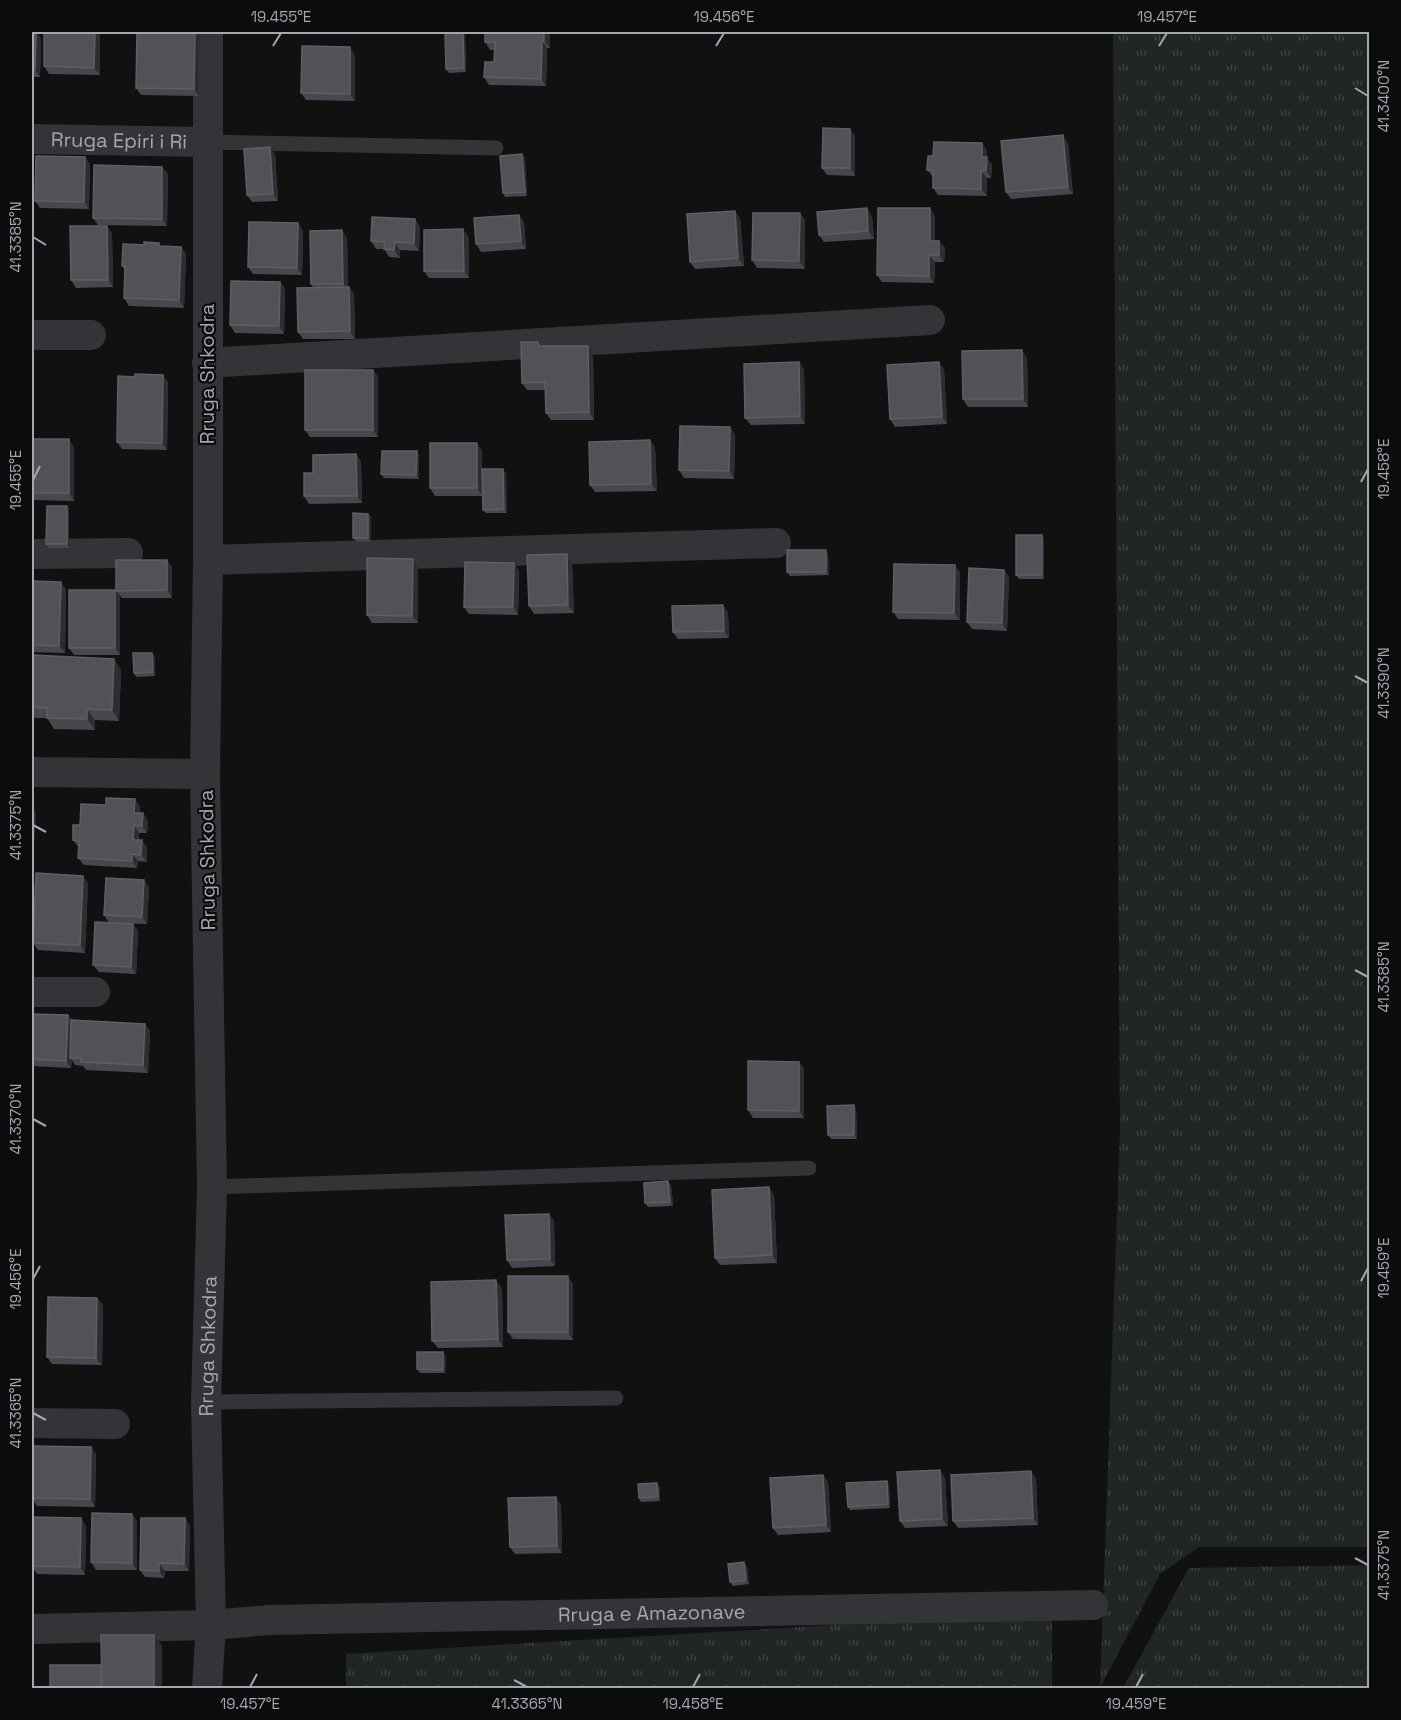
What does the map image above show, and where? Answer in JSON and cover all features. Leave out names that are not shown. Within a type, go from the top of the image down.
[{"type":"street","name":"Rruga Shkodra","points":[[207,1689],[211,1625],[206,1402],[212,1188],[205,774],[208,32]]},
{"type":"street","name":"Rruga Epiri i Ri","points":[[32,140],[207,142]]},
{"type":"street","points":[[207,363],[930,320]]},
{"type":"street","points":[[32,335],[91,335]]},
{"type":"street","points":[[207,560],[776,543]]},
{"type":"street","points":[[32,554],[128,553]]},
{"type":"street","points":[[32,772],[205,774]]},
{"type":"street","points":[[32,992],[95,992]]},
{"type":"street","points":[[32,1423],[115,1424]]},
{"type":"street","name":"Rruga e Amazonave","points":[[32,1629],[211,1625],[281,1620],[1093,1605]]},
{"type":"lane","points":[[207,142],[496,148]]},
{"type":"lane","points":[[212,1188],[809,1168]]},
{"type":"lane","points":[[206,1402],[616,1398]]},
{"type":"green space","points":[[1113,32],[1369,32],[1369,1547],[1199,1547],[1160,1574],[1100,1688],[1120,1131]]},
{"type":"green space","points":[[1369,1565],[1369,1688],[1123,1688],[1189,1568]]},
{"type":"green space","points":[[1052,1612],[1052,1688],[346,1688],[346,1654]]},
{"type":"building","points":[[32,32],[36,32],[35,70],[32,70]]},
{"type":"building","points":[[44,32],[95,32],[94,68],[44,66]]},
{"type":"building","points":[[137,32],[195,32],[194,89],[136,88]]},
{"type":"building","points":[[445,32],[463,32],[464,68],[446,69]]},
{"type":"building","points":[[485,32],[544,32],[541,79],[484,77],[485,62],[494,62],[495,42],[485,42]]},
{"type":"building","points":[[302,46],[350,47],[350,94],[301,93]]},
{"type":"building","points":[[823,128],[850,129],[850,168],[822,168]]},
{"type":"building","points":[[1063,135],[1068,187],[1006,192],[1001,141]]},
{"type":"building","points":[[934,142],[982,143],[982,157],[987,157],[986,170],[981,171],[981,189],[933,188],[933,170],[927,170],[928,156],[933,156]]},
{"type":"building","points":[[270,147],[273,194],[247,195],[244,149]]},
{"type":"building","points":[[522,154],[525,192],[503,193],[500,156]]},
{"type":"building","points":[[36,156],[85,157],[84,202],[35,201]]},
{"type":"building","points":[[94,165],[162,167],[162,219],[93,218]]},
{"type":"building","points":[[867,208],[868,231],[819,235],[817,212]]},
{"type":"building","points":[[878,208],[930,208],[930,241],[939,241],[939,255],[929,255],[929,276],[877,275]]},
{"type":"building","points":[[735,211],[738,258],[690,262],[687,214]]},
{"type":"building","points":[[753,213],[800,213],[799,261],[752,260]]},
{"type":"building","points":[[519,215],[521,241],[476,244],[474,218]]},
{"type":"building","points":[[372,217],[415,219],[414,243],[395,242],[394,250],[384,249],[385,242],[371,241]]},
{"type":"building","points":[[249,222],[298,223],[297,268],[248,267]]},
{"type":"building","points":[[70,226],[107,226],[108,280],[71,280]]},
{"type":"building","points":[[463,229],[464,271],[424,271],[424,230]]},
{"type":"building","points":[[342,230],[343,284],[311,284],[310,231]]},
{"type":"building","points":[[144,242],[159,243],[159,246],[181,247],[179,300],[124,298],[123,244],[144,245]]},
{"type":"building","points":[[231,281],[280,282],[279,326],[230,325]]},
{"type":"building","points":[[349,287],[350,331],[298,332],[297,288]]},
{"type":"building","points":[[521,342],[538,342],[538,346],[588,346],[589,412],[546,413],[545,382],[522,383]]},
{"type":"building","points":[[1022,350],[1023,399],[963,399],[962,351]]},
{"type":"building","points":[[799,362],[800,416],[745,418],[744,364]]},
{"type":"building","points":[[939,362],[942,417],[890,419],[887,365]]},
{"type":"building","points":[[305,370],[373,370],[373,430],[305,430]]},
{"type":"building","points":[[135,374],[163,375],[162,443],[117,442],[118,376],[135,377]]},
{"type":"building","points":[[680,426],[730,427],[729,471],[679,470]]},
{"type":"building","points":[[32,439],[69,439],[69,493],[32,493]]},
{"type":"building","points":[[650,440],[651,484],[590,485],[589,442]]},
{"type":"building","points":[[430,443],[477,443],[477,488],[430,488]]},
{"type":"building","points":[[382,451],[417,451],[416,475],[381,474]]},
{"type":"building","points":[[356,454],[357,496],[304,496],[304,473],[313,473],[313,455]]},
{"type":"building","points":[[482,469],[503,469],[504,509],[483,510]]},
{"type":"building","points":[[47,506],[67,506],[67,544],[46,544]]},
{"type":"building","points":[[353,513],[368,514],[368,538],[353,538]]},
{"type":"building","points":[[1016,535],[1042,535],[1042,575],[1016,575]]},
{"type":"building","points":[[787,550],[826,550],[826,572],[787,572]]},
{"type":"building","points":[[567,554],[568,605],[529,606],[527,555]]},
{"type":"building","points":[[367,558],[413,559],[412,616],[367,615]]},
{"type":"building","points":[[116,560],[167,560],[167,590],[116,591]]},
{"type":"building","points":[[465,562],[514,563],[513,607],[464,607]]},
{"type":"building","points":[[894,564],[955,565],[954,613],[893,612]]},
{"type":"building","points":[[969,568],[1004,570],[1002,623],[967,622]]},
{"type":"building","points":[[32,581],[61,582],[59,646],[32,645]]},
{"type":"building","points":[[69,590],[115,590],[115,648],[69,648]]},
{"type":"building","points":[[723,605],[724,631],[673,632],[672,606]]},
{"type":"building","points":[[133,653],[152,653],[153,672],[134,673]]},
{"type":"building","points":[[32,655],[114,659],[112,710],[87,709],[87,719],[47,718],[47,708],[32,707]]},
{"type":"building","points":[[106,798],[135,799],[134,813],[143,813],[142,826],[134,825],[133,840],[142,840],[141,855],[132,854],[132,861],[78,858],[79,841],[73,840],[73,825],[80,825],[81,804],[106,805]]},
{"type":"building","points":[[36,873],[83,876],[80,945],[33,943]]},
{"type":"building","points":[[106,878],[144,880],[142,917],[104,915]]},
{"type":"building","points":[[95,922],[133,924],[131,967],[93,965]]},
{"type":"building","points":[[32,1014],[68,1015],[66,1061],[32,1059]]},
{"type":"building","points":[[71,1020],[145,1024],[143,1065],[81,1062],[81,1058],[70,1058]]},
{"type":"building","points":[[748,1061],[799,1062],[799,1111],[748,1110]]},
{"type":"building","points":[[854,1105],[854,1135],[828,1135],[827,1106]]},
{"type":"building","points":[[668,1181],[670,1202],[645,1203],[644,1183]]},
{"type":"building","points":[[769,1187],[772,1255],[715,1258],[712,1190]]},
{"type":"building","points":[[549,1214],[550,1259],[507,1260],[505,1215]]},
{"type":"building","points":[[508,1276],[568,1276],[568,1332],[508,1332]]},
{"type":"building","points":[[496,1280],[498,1339],[432,1341],[431,1282]]},
{"type":"building","points":[[48,1297],[97,1298],[96,1358],[47,1357]]},
{"type":"building","points":[[417,1352],[443,1352],[443,1370],[417,1369]]},
{"type":"building","points":[[33,1446],[91,1447],[90,1499],[32,1498]]},
{"type":"building","points":[[940,1470],[942,1519],[900,1521],[897,1472]]},
{"type":"building","points":[[1031,1471],[1033,1518],[953,1521],[951,1475]]},
{"type":"building","points":[[823,1475],[826,1525],[773,1528],[770,1478]]},
{"type":"building","points":[[887,1481],[888,1504],[848,1507],[846,1483]]},
{"type":"building","points":[[657,1483],[658,1497],[639,1498],[638,1484]]},
{"type":"building","points":[[556,1497],[557,1546],[510,1547],[508,1498]]},
{"type":"building","points":[[92,1513],[132,1514],[132,1563],[91,1562]]},
{"type":"building","points":[[32,1517],[81,1518],[80,1567],[32,1566]]},
{"type":"building","points":[[141,1518],[185,1518],[184,1564],[159,1563],[159,1571],[140,1570]]},
{"type":"building","points":[[744,1562],[746,1580],[730,1582],[728,1564]]},
{"type":"building","points":[[101,1635],[154,1635],[154,1689],[102,1689]]},
{"type":"building","points":[[50,1665],[101,1665],[101,1689],[50,1689]]}]
